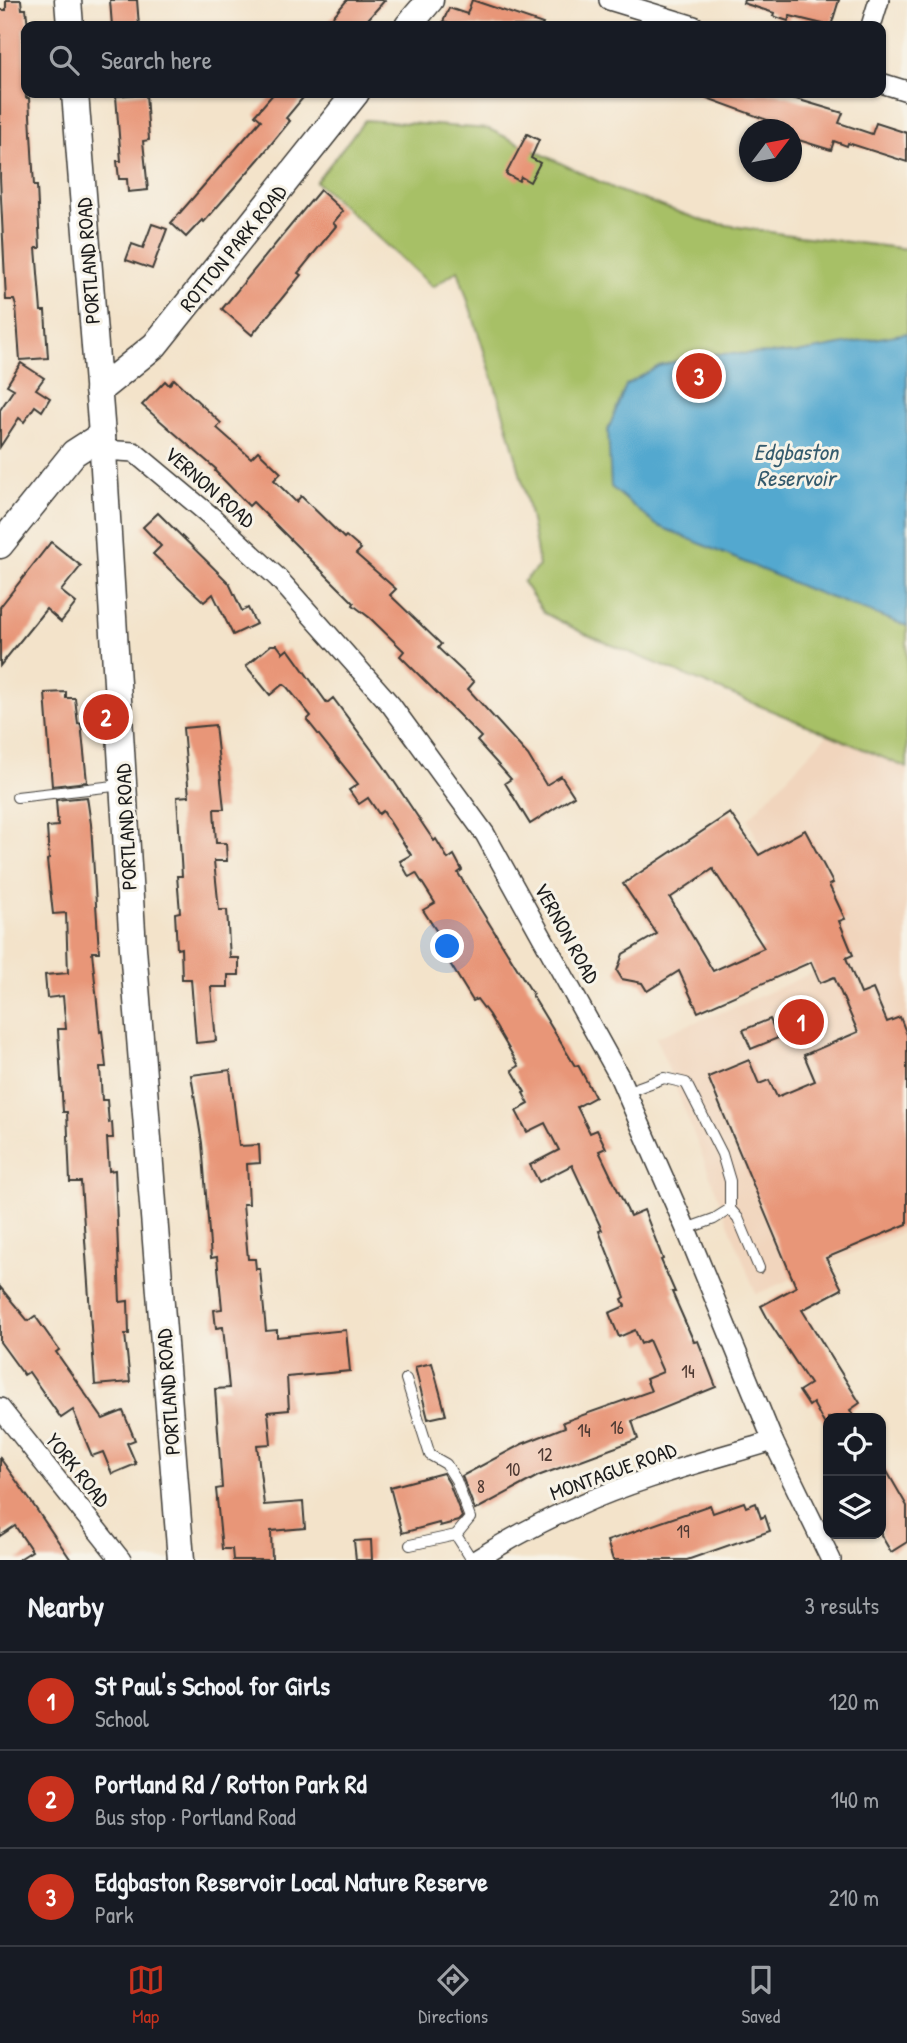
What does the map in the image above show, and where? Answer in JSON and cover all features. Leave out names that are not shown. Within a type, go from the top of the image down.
[{"type":"main road","points":[[68,0],[70,21]]},
{"type":"main road","points":[[412,21],[430,0]]},
{"type":"main road","name":"PORTLAND ROAD","points":[[75,98],[102,443],[133,948],[181,1560]]},
{"type":"main road","name":"ROTTON PARK ROAD","points":[[98,391],[155,345],[352,98]]},
{"type":"main road","points":[[0,545],[74,453],[102,443]]},
{"type":"street","points":[[609,0],[678,21]]},
{"type":"street","points":[[873,21],[880,0]]},
{"type":"street","points":[[886,85],[907,91]]},
{"type":"street","name":"VERNON ROAD","points":[[102,443],[134,452],[213,518],[278,578],[391,705],[485,834],[539,928],[626,1092],[686,1229],[773,1441],[831,1560]]},
{"type":"street","name":"YORK ROAD","points":[[0,1408],[121,1560]]},
{"type":"street","name":"MONTAGUE ROAD","points":[[474,1560],[517,1534],[577,1505],[773,1441]]},
{"type":"lane","points":[[17,797],[123,785]]},
{"type":"lane","points":[[626,1092],[664,1078],[685,1083],[722,1154],[730,1181],[730,1209],[738,1218],[759,1268]]},
{"type":"lane","points":[[686,1229],[714,1219],[730,1209]]},
{"type":"lane","points":[[406,1378],[430,1455],[446,1464],[456,1480],[470,1518],[456,1535],[410,1545]]},
{"type":"lane","points":[[456,1535],[474,1560]]},
{"type":"shaded area","points":[[828,734],[907,768],[907,1230],[756,1294],[656,1037],[735,1007],[814,972],[748,819]]},
{"type":"green space","points":[[365,120],[489,129],[619,191],[707,222],[907,249],[907,768],[585,634],[544,613],[523,582],[539,566],[532,528],[515,453],[458,270],[433,287],[316,182]]},
{"type":"water","name":"Edgbaston Reservoir","points":[[907,333],[907,626],[805,588],[656,525],[611,487],[608,430],[626,385],[659,366],[702,354],[796,353]]},
{"type":"building","points":[[6,0],[21,0],[22,9],[26,9],[27,21],[21,21],[21,98],[29,98],[40,248],[36,248],[41,311],[45,311],[48,358],[20,360],[16,306],[14,300],[6,300],[0,178],[0,10],[6,10]]},
{"type":"building","points":[[110,0],[137,0],[139,21],[112,21]]},
{"type":"building","points":[[347,0],[385,0],[366,21],[329,21]]},
{"type":"building","points":[[472,0],[534,21],[443,21],[449,8],[467,14]]},
{"type":"building","points":[[744,0],[839,0],[833,21],[810,21],[790,16],[788,21],[773,16],[774,13],[743,3]]},
{"type":"building","points":[[116,98],[146,98],[149,140],[143,141],[148,190],[128,192],[127,179],[119,179],[117,161],[121,161]]},
{"type":"building","points":[[270,98],[303,98],[286,118],[290,121],[259,159],[204,222],[202,220],[186,237],[171,223],[261,120],[255,115]]},
{"type":"building","points":[[707,98],[793,98],[843,113],[839,123],[872,134],[876,123],[907,133],[907,162],[848,143],[847,146],[834,141],[831,150],[802,141],[802,119],[765,119]]},
{"type":"building","points":[[527,134],[539,140],[531,158],[540,163],[530,182],[521,177],[519,181],[506,174]]},
{"type":"building","points":[[320,190],[343,211],[333,223],[336,226],[298,273],[301,275],[252,335],[222,309]]},
{"type":"building","points":[[152,224],[167,229],[152,269],[126,260],[132,244],[143,248]]},
{"type":"building","points":[[21,363],[44,378],[36,389],[50,398],[42,411],[35,406],[24,422],[19,418],[0,447],[0,410],[14,389],[7,385]]},
{"type":"building","points":[[174,379],[221,423],[217,428],[251,458],[258,451],[281,473],[274,480],[296,502],[301,496],[344,538],[346,536],[361,549],[356,554],[396,589],[390,595],[441,644],[438,648],[474,682],[468,689],[528,755],[546,785],[561,776],[574,796],[530,824],[505,783],[511,779],[477,741],[481,737],[400,656],[404,651],[353,605],[354,603],[253,502],[249,506],[216,469],[142,405],[165,381],[169,385]]},
{"type":"building","points":[[158,513],[229,583],[242,611],[248,608],[256,624],[233,635],[213,594],[204,602],[153,554],[161,546],[143,527]]},
{"type":"building","points":[[51,542],[81,566],[61,591],[76,603],[61,622],[46,609],[0,666],[0,607]]},
{"type":"building","points":[[271,645],[277,645],[283,653],[288,649],[327,703],[333,698],[383,765],[434,841],[436,839],[448,859],[454,855],[462,870],[458,873],[575,1066],[578,1065],[595,1097],[577,1107],[590,1133],[597,1130],[606,1148],[599,1151],[630,1216],[644,1210],[675,1292],[672,1292],[694,1342],[698,1341],[716,1387],[632,1421],[638,1439],[538,1476],[475,1510],[462,1476],[522,1444],[565,1427],[563,1422],[651,1391],[646,1379],[663,1372],[649,1340],[641,1344],[635,1330],[619,1337],[609,1313],[625,1306],[622,1299],[625,1297],[599,1231],[602,1230],[572,1165],[539,1182],[530,1165],[559,1150],[545,1123],[527,1132],[516,1111],[529,1104],[512,1070],[519,1066],[489,1015],[477,999],[473,1001],[443,952],[448,949],[423,910],[435,903],[416,873],[409,877],[400,861],[411,855],[383,811],[379,814],[368,798],[359,804],[349,790],[358,784],[307,720],[311,716],[287,687],[283,684],[270,695],[246,666]]},
{"type":"building","points":[[66,692],[66,698],[75,698],[78,724],[81,723],[87,782],[52,786],[45,693]]},
{"type":"building","points":[[215,725],[224,809],[214,809],[216,843],[226,843],[227,861],[214,861],[219,910],[227,910],[230,958],[239,958],[239,975],[228,975],[228,987],[211,987],[216,1041],[196,1043],[191,979],[182,979],[181,948],[177,949],[175,913],[180,912],[177,876],[182,876],[177,797],[189,796],[183,728]]},
{"type":"building","points":[[87,797],[99,952],[92,952],[106,1067],[100,1067],[102,1100],[107,1100],[109,1123],[112,1122],[113,1138],[107,1138],[109,1171],[115,1170],[120,1302],[128,1301],[129,1334],[125,1334],[130,1382],[95,1385],[81,1182],[70,1182],[67,1112],[63,1112],[58,1029],[66,1029],[63,996],[47,998],[45,975],[68,973],[66,913],[53,914],[47,860],[47,827],[58,826],[56,800]]},
{"type":"building","points":[[730,813],[759,855],[805,830],[833,883],[829,885],[845,919],[839,921],[853,955],[846,958],[861,994],[873,989],[887,1022],[900,1017],[907,1035],[907,1224],[826,1258],[842,1289],[802,1310],[860,1403],[850,1410],[852,1413],[823,1413],[823,1421],[813,1403],[809,1406],[799,1391],[810,1384],[761,1306],[796,1287],[708,1077],[749,1060],[759,1084],[769,1080],[777,1097],[815,1081],[804,1055],[858,1032],[834,977],[820,983],[811,962],[698,1012],[679,971],[647,991],[642,983],[622,979],[617,971],[623,954],[657,934],[623,884]],"holes":[[[713,869],[764,948],[713,971],[670,898]]]},
{"type":"building","points":[[770,1019],[778,1038],[751,1049],[743,1030]]},
{"type":"building","points":[[230,1070],[239,1146],[259,1145],[260,1163],[247,1164],[249,1204],[243,1204],[248,1259],[255,1259],[256,1269],[260,1269],[266,1331],[277,1330],[277,1337],[346,1330],[350,1371],[287,1377],[289,1410],[268,1412],[271,1444],[257,1445],[264,1505],[303,1502],[305,1528],[271,1531],[272,1560],[233,1560],[232,1549],[222,1549],[216,1489],[222,1488],[215,1389],[229,1388],[223,1327],[216,1328],[214,1310],[222,1309],[217,1257],[211,1258],[202,1143],[191,1075]]},
{"type":"building","points":[[0,1287],[28,1321],[35,1316],[59,1350],[56,1352],[103,1419],[123,1411],[135,1440],[127,1443],[136,1464],[112,1474],[103,1452],[92,1456],[73,1410],[61,1418],[29,1372],[24,1375],[0,1342]]},
{"type":"building","points":[[432,1363],[446,1415],[428,1419],[415,1367]]},
{"type":"building","points":[[0,1458],[71,1560],[18,1560],[32,1551],[15,1526],[0,1536]]},
{"type":"building","points":[[886,1470],[907,1506],[907,1542],[891,1552],[883,1539],[886,1539]]},
{"type":"building","points":[[443,1473],[462,1517],[458,1521],[440,1526],[439,1523],[402,1533],[390,1487]]},
{"type":"building","points":[[744,1502],[746,1507],[756,1503],[761,1518],[765,1516],[770,1531],[687,1560],[613,1560],[607,1541],[710,1505],[713,1513]]},
{"type":"building","points":[[371,1540],[372,1560],[356,1560],[354,1541]]},
{"type":"place","name":"Edgbaston Reservoir Local Nature Reserve","points":[[699,376]]},
{"type":"place","name":"Portland Rd / Rotton Park Rd","points":[[106,717]]},
{"type":"place","name":"St Paul's School for Girls","points":[[801,1022]]}]
